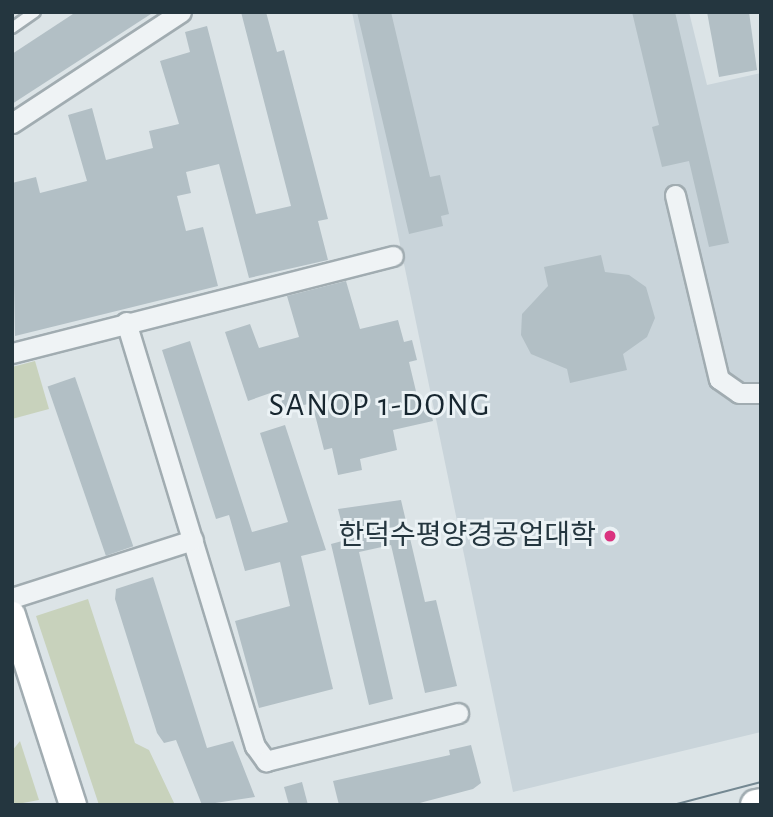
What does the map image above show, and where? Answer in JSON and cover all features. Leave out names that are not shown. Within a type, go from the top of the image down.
[{"type":"street","points":[[12,123],[181,12]]},
{"type":"street","points":[[675,195],[719,379],[739,393],[761,393]]},
{"type":"street","points":[[12,353],[393,256]]},
{"type":"street","points":[[126,322],[255,746],[266,761],[458,713]]},
{"type":"street","points":[[12,598],[193,540]]},
{"type":"street","points":[[12,615],[73,805]]},
{"type":"lane","points":[[12,28],[35,12]]},
{"type":"shaded area","name":"한덕수평양경공업대학","points":[[352,12],[689,12],[707,85],[761,73],[761,732],[513,792]]},
{"type":"green space","points":[[35,361],[49,409],[12,419],[12,367]]},
{"type":"green space","points":[[88,599],[135,743],[149,750],[175,805],[99,805],[36,616]]},
{"type":"green space","points":[[20,741],[39,800],[12,805],[12,751]]},
{"type":"building","points":[[76,12],[154,12],[12,104],[12,54]]},
{"type":"building","points":[[241,12],[266,12],[277,52],[284,50],[328,219],[318,221],[328,260],[249,278],[219,164],[186,172],[191,193],[177,196],[186,231],[203,227],[218,286],[15,336],[12,183],[36,177],[40,193],[87,181],[68,115],[92,108],[106,160],[153,148],[149,131],[179,124],[160,61],[190,52],[185,32],[207,26],[256,214],[291,206]]},
{"type":"building","points":[[357,12],[391,12],[430,177],[440,175],[449,214],[441,216],[443,226],[409,234]]},
{"type":"building","points":[[632,12],[675,12],[729,243],[709,247],[689,161],[662,167],[652,127],[659,125]]},
{"type":"building","points":[[707,12],[749,12],[757,70],[719,77]]},
{"type":"building","points":[[601,255],[605,272],[629,275],[646,287],[655,318],[647,337],[623,354],[627,370],[570,383],[567,369],[531,354],[521,335],[522,314],[548,286],[544,267]]},
{"type":"building","points":[[346,281],[360,329],[398,320],[404,342],[412,340],[417,360],[409,362],[420,408],[429,405],[433,421],[393,430],[397,450],[360,459],[362,470],[338,475],[332,448],[324,450],[312,403],[284,410],[279,390],[248,401],[225,332],[250,324],[259,348],[299,337],[287,296]]},
{"type":"building","points":[[190,341],[252,532],[288,522],[260,433],[285,425],[326,550],[301,556],[333,689],[259,708],[235,621],[290,606],[280,562],[245,571],[229,515],[216,519],[162,350]]},
{"type":"building","points":[[75,377],[133,546],[106,556],[48,386]]},
{"type":"building","points":[[401,500],[425,602],[436,600],[457,686],[425,693],[391,545],[359,552],[393,699],[369,705],[331,544],[346,540],[338,509]]},
{"type":"building","points":[[153,577],[207,748],[233,741],[255,797],[202,805],[176,740],[164,743],[157,733],[115,599],[116,589]]},
{"type":"building","points":[[471,745],[481,783],[473,789],[412,805],[339,805],[333,781],[450,755],[449,750]]},
{"type":"building","points":[[302,782],[308,805],[289,805],[284,787]]},
{"type":"tram line","points":[[673,805],[761,782]]},
{"type":"place","name":"한덕수평양경공업대학","points":[[610,536]]},
{"type":"district","name":"SANOP 1-DONG","points":[[380,405]]}]
